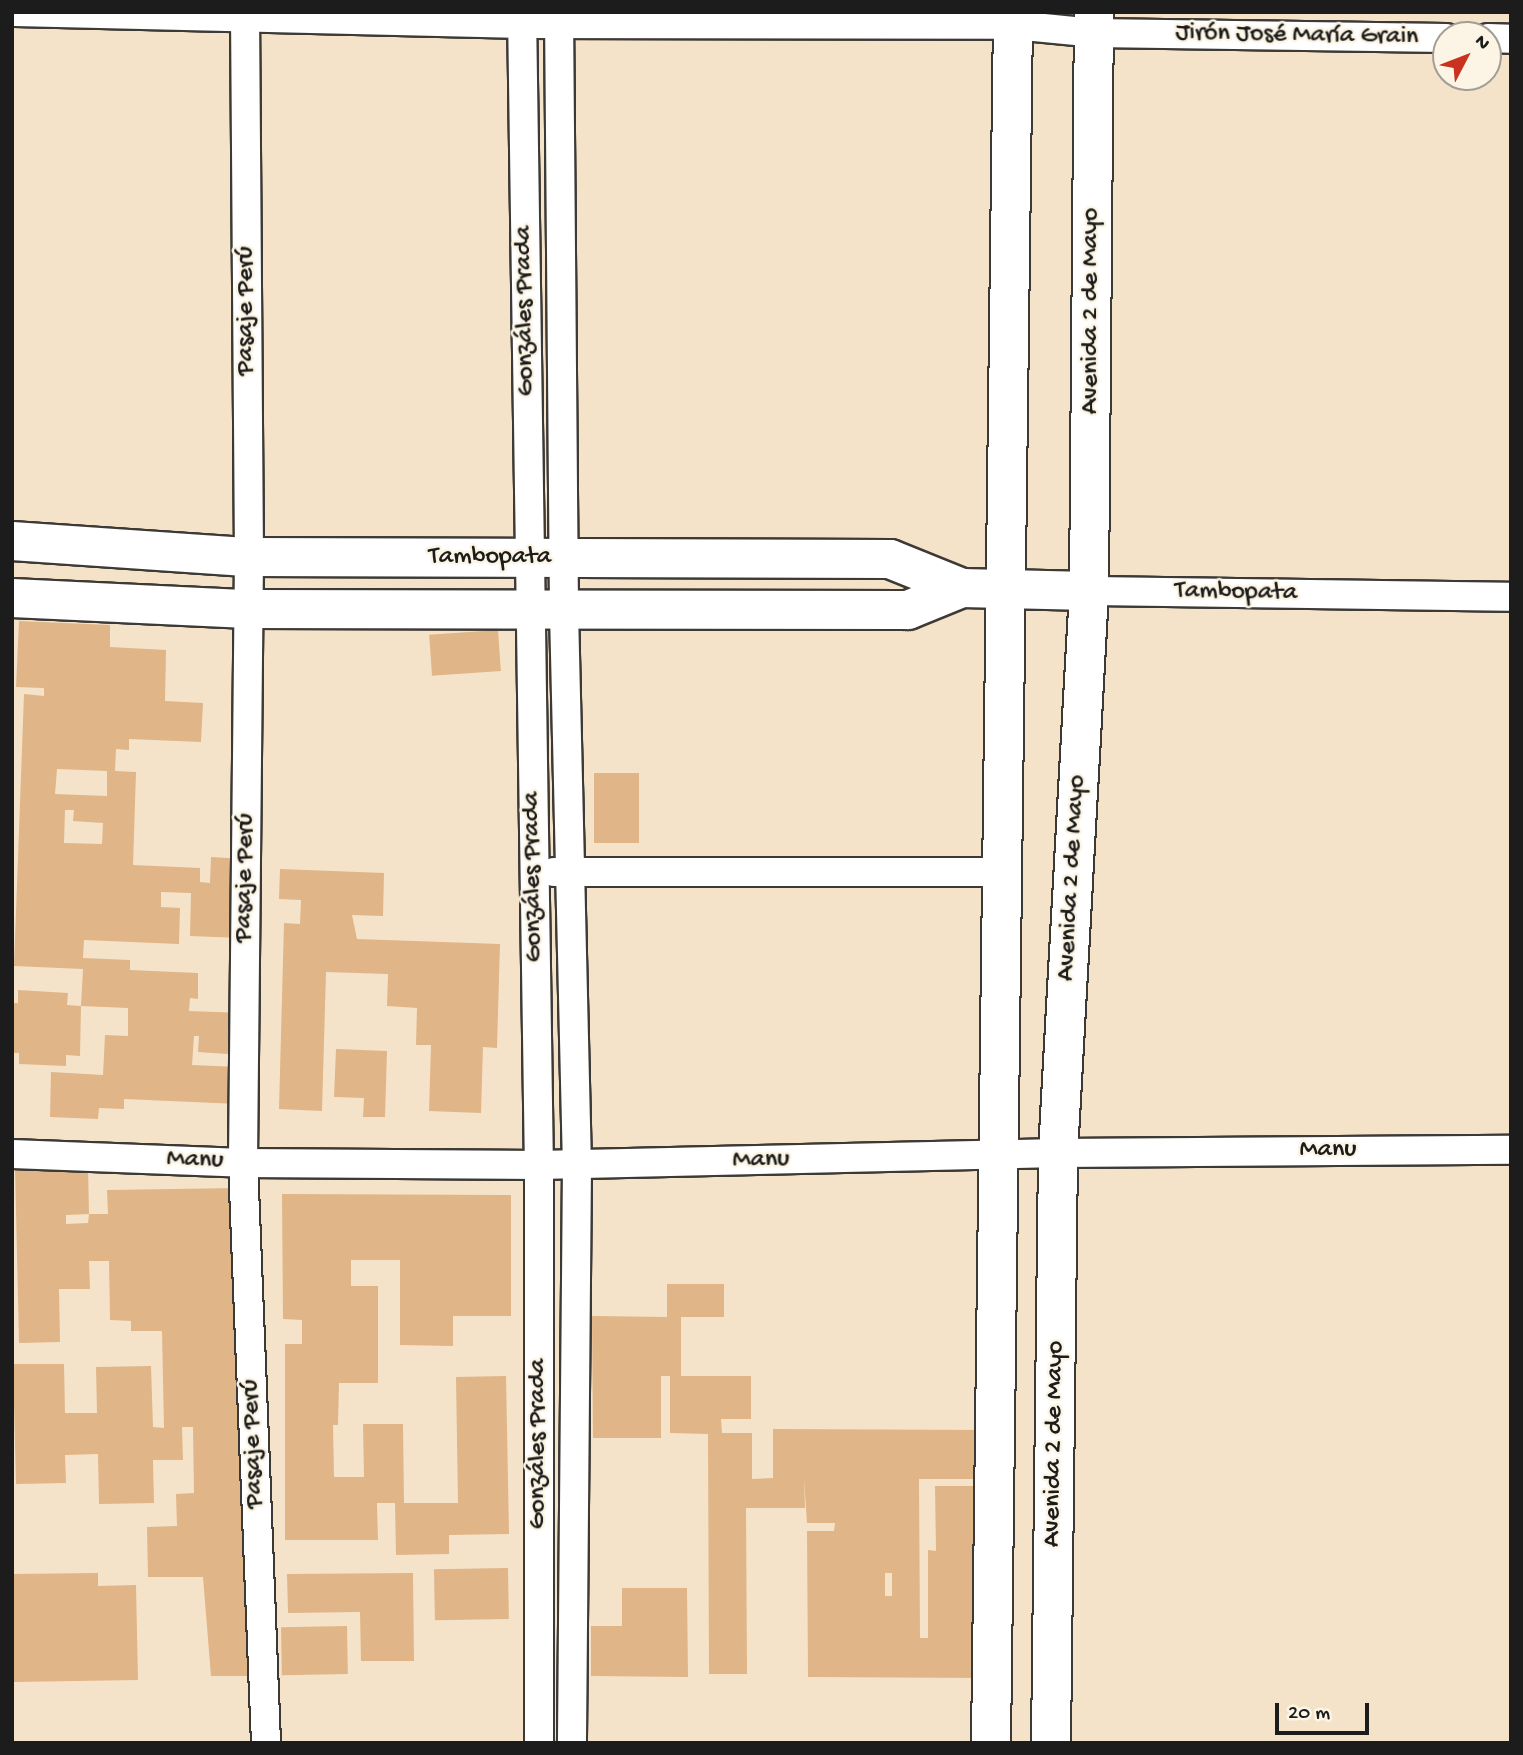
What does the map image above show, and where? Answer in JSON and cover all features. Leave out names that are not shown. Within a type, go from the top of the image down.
[{"type":"main road","points":[[991,1743],[1001,1157],[1013,19]]},
{"type":"main road","name":"Avenida 2 de Mayo","points":[[1051,1743],[1058,1153],[1089,591],[1094,23]]},
{"type":"main road","name":"Tambopata","points":[[12,541],[249,557],[890,559],[962,588],[1089,591]]},
{"type":"main road","name":"Tambopata","points":[[12,598],[248,609],[908,610],[962,588]]},
{"type":"street","name":"Jirón José María Grain","points":[[15,12],[522,18],[1013,19],[1432,37]]},
{"type":"street","name":"Pasaje Perú","points":[[245,15],[249,557],[243,1163],[266,1743]]},
{"type":"street","name":"Gonzáles Prada","points":[[522,18],[547,558]]},
{"type":"street","points":[[559,18],[547,611],[570,873],[577,1165],[572,1743]]},
{"type":"street","name":"Tambopata","points":[[1089,591],[1511,597]]},
{"type":"street","name":"Gonzáles Prada","points":[[539,1743],[539,1165],[534,871],[547,611]]},
{"type":"street","points":[[534,871],[1003,872]]},
{"type":"street","name":"Manu","points":[[12,1154],[243,1163],[577,1165],[1001,1157],[1058,1153],[1511,1150]]},
{"type":"building","points":[[19,621],[110,625],[110,647],[166,650],[165,701],[203,703],[201,742],[129,739],[129,750],[116,749],[115,771],[136,772],[133,865],[200,868],[200,882],[210,883],[211,857],[244,859],[241,938],[190,936],[191,893],[161,892],[161,907],[180,908],[179,944],[84,940],[83,958],[130,960],[130,970],[198,973],[198,999],[190,998],[189,1011],[242,1013],[242,1038],[229,1037],[228,1054],[198,1052],[199,1036],[194,1036],[192,1065],[239,1067],[238,1104],[124,1099],[124,1109],[99,1108],[98,1119],[50,1117],[51,1072],[103,1075],[105,1035],[128,1036],[128,1008],[81,1006],[83,969],[14,966],[24,694],[44,696],[44,688],[16,687]],"holes":[[[57,769],[107,771],[107,796],[55,794]],[[65,810],[74,810],[73,821],[103,823],[102,844],[64,843]]]},
{"type":"building","points":[[498,630],[501,671],[432,676],[429,635]]},
{"type":"building","points":[[594,773],[639,773],[639,843],[594,843]]},
{"type":"building","points":[[280,869],[384,873],[383,916],[352,915],[357,939],[500,944],[497,1048],[483,1047],[481,1113],[429,1111],[431,1045],[416,1045],[417,1008],[387,1006],[388,974],[326,972],[322,1111],[279,1109],[284,923],[300,924],[301,900],[279,899]]},
{"type":"building","points":[[18,990],[68,993],[67,1005],[81,1006],[80,1056],[66,1055],[66,1066],[19,1064],[19,1053],[12,1053],[12,1003],[18,1003]]},
{"type":"building","points":[[336,1049],[387,1051],[385,1117],[363,1117],[364,1098],[334,1097]]},
{"type":"building","points":[[88,1166],[89,1214],[108,1214],[107,1190],[239,1188],[249,1676],[211,1676],[203,1577],[148,1577],[147,1527],[177,1526],[176,1494],[194,1493],[193,1427],[182,1427],[183,1460],[153,1460],[154,1503],[99,1504],[98,1454],[65,1455],[66,1483],[16,1484],[13,1364],[64,1364],[65,1413],[97,1413],[96,1367],[151,1366],[153,1427],[164,1428],[162,1331],[131,1331],[131,1321],[110,1320],[109,1261],[89,1261],[90,1289],[59,1289],[60,1342],[19,1343],[15,1167]],"holes":[[[89,1214],[88,1223],[66,1224],[66,1215]]]},
{"type":"building","points":[[282,1194],[511,1195],[511,1316],[453,1316],[453,1346],[400,1345],[400,1260],[351,1260],[351,1286],[378,1286],[378,1383],[339,1383],[338,1425],[333,1425],[334,1477],[364,1477],[363,1424],[403,1424],[404,1503],[458,1503],[456,1377],[506,1376],[509,1534],[449,1535],[449,1554],[396,1555],[395,1503],[377,1503],[378,1540],[285,1540],[285,1344],[302,1344],[302,1320],[283,1319]]},
{"type":"building","points":[[667,1284],[724,1284],[724,1317],[681,1317],[681,1376],[751,1376],[751,1419],[721,1419],[722,1433],[752,1433],[752,1479],[773,1478],[773,1429],[987,1430],[987,1479],[919,1479],[920,1638],[928,1638],[928,1550],[936,1551],[935,1486],[985,1486],[986,1678],[808,1677],[807,1531],[834,1531],[835,1523],[807,1523],[804,1478],[805,1508],[746,1508],[747,1674],[709,1674],[708,1434],[670,1433],[670,1376],[661,1376],[661,1438],[593,1438],[592,1316],[667,1317]],"holes":[[[885,1573],[892,1573],[892,1596],[885,1596]]]},
{"type":"building","points":[[508,1568],[509,1619],[435,1620],[434,1569]]},
{"type":"building","points":[[98,1573],[98,1586],[136,1585],[138,1680],[14,1682],[12,1574]]},
{"type":"building","points":[[413,1573],[414,1661],[361,1661],[360,1612],[288,1613],[287,1574]]},
{"type":"building","points":[[622,1588],[687,1588],[688,1677],[591,1676],[591,1626],[622,1626]]},
{"type":"building","points":[[347,1626],[348,1674],[282,1675],[281,1627]]}]
